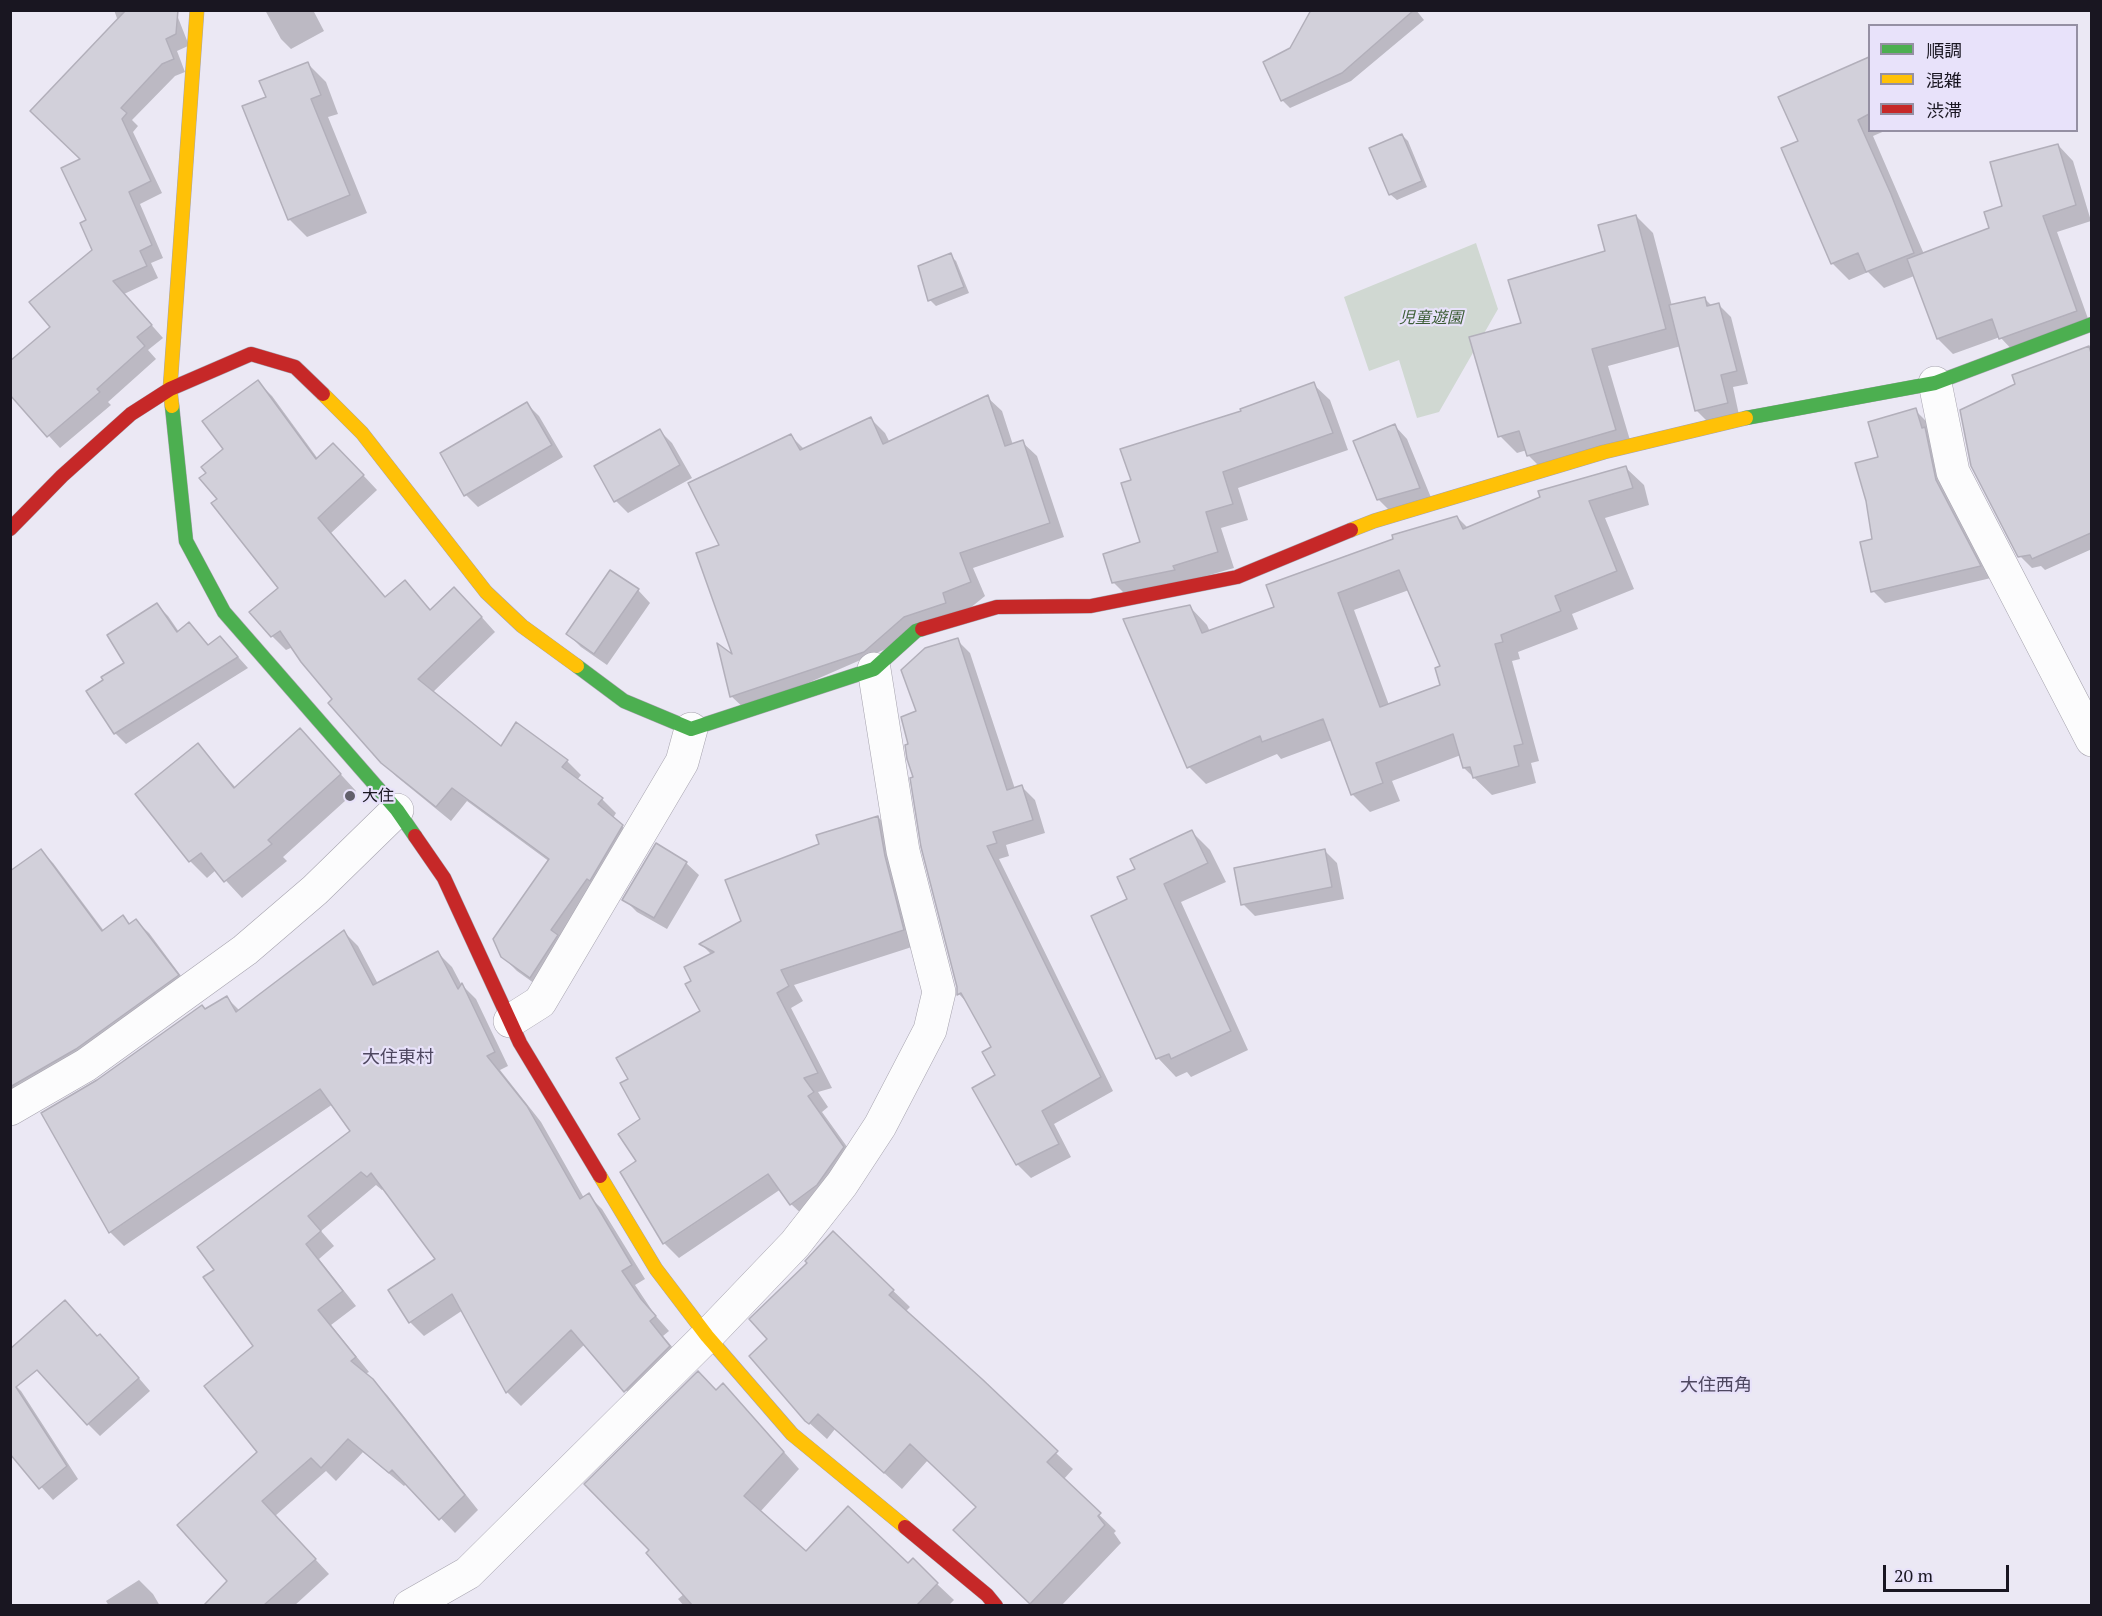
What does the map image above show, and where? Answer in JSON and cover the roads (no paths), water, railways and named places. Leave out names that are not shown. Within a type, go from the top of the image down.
[{"type":"street","points":[[197,10],[170,389],[186,542],[191,552],[224,612],[397,810],[444,878],[520,1043],[657,1269],[707,1335],[792,1434],[987,1595],[996,1605]]},
{"type":"street","points":[[10,529],[62,476],[131,414],[170,389],[251,354],[295,366],[362,433],[486,592],[522,626],[624,701],[691,729],[874,669],[916,632],[997,607],[1091,606],[1237,577],[1374,521],[1604,452],[1768,413],[1935,383],[2091,324]]},
{"type":"street","points":[[1935,383],[1953,472],[2091,740]]},
{"type":"street","points":[[410,1605],[468,1573],[795,1244],[842,1184],[880,1126],[930,1030],[939,992],[903,851],[874,669]]},
{"type":"street","points":[[510,1021],[540,1002],[682,762],[691,729]]},
{"type":"street","points":[[10,1109],[86,1065],[245,950],[315,890],[397,810]]},
{"type":"place","name":"大住","points":[[350,796]]},
{"type":"district","name":"大住東村","points":[[398,1058]]},
{"type":"district","name":"大住西角","points":[[1716,1386]]},
{"type":"park label","name":"児童遊園","points":[[1431,318]]}]
